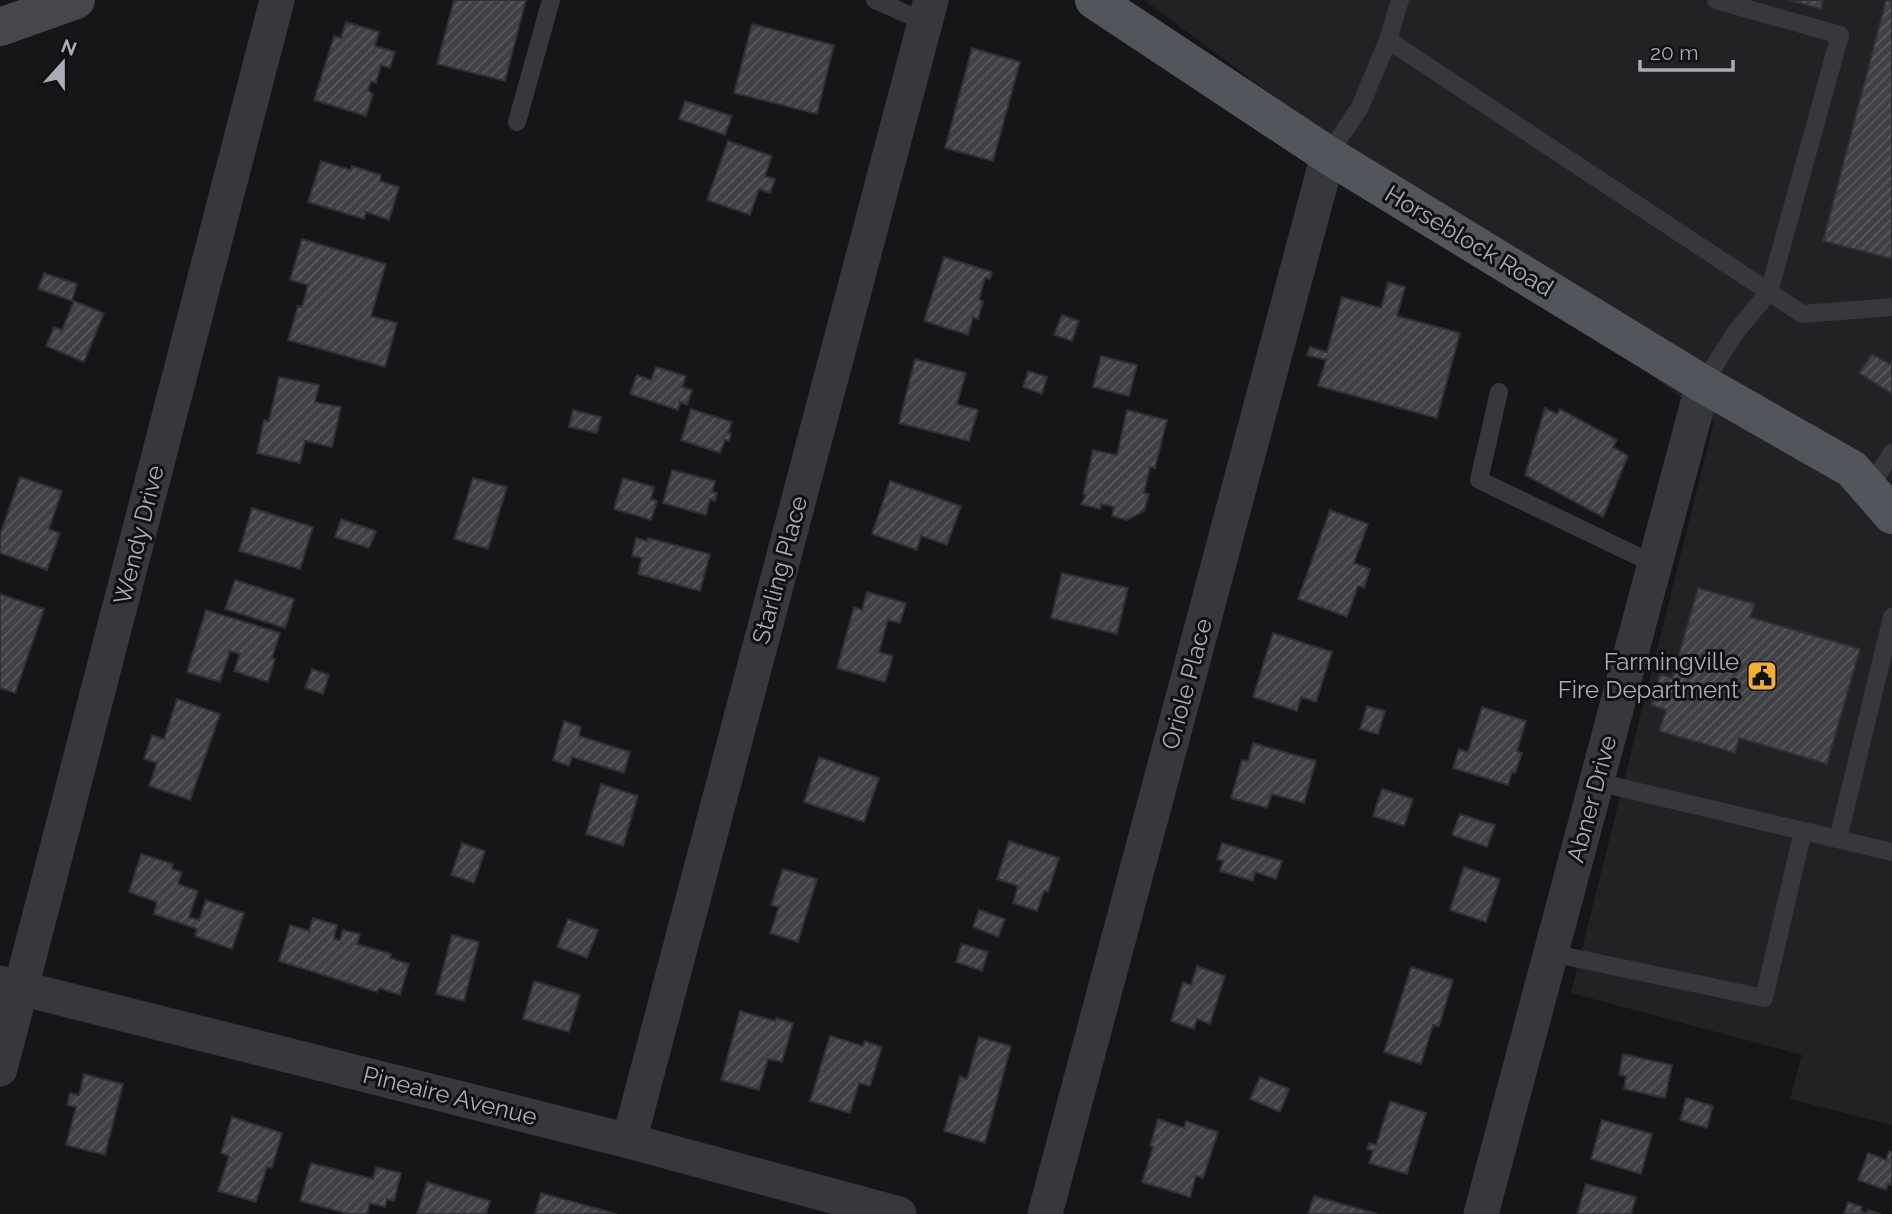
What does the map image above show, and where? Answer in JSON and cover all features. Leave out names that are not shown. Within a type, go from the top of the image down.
[{"type":"main road","name":"Horseblock Road","points":[[1094,0],[1328,155],[1703,384],[1879,468],[1892,514]]},
{"type":"street","points":[[0,27],[76,0]]},
{"type":"street","name":"Wendy Drive","points":[[0,1069],[11,986],[276,0]]},
{"type":"street","name":"Starling Place","points":[[629,1141],[928,11]]},
{"type":"street","name":"Oriole Place","points":[[1045,1214],[1328,155]]},
{"type":"street","name":"Abner Drive","points":[[1481,1214],[1703,384]]},
{"type":"street","name":"Pineaire Avenue","points":[[11,986],[629,1141],[899,1214]]},
{"type":"lane","points":[[517,122],[551,0]]},
{"type":"lane","points":[[875,0],[928,11]]},
{"type":"lane","points":[[1328,155],[1360,107],[1388,40],[1398,6],[1380,0]]},
{"type":"lane","points":[[1703,384],[1735,333],[1769,292],[1840,35],[1716,0]]},
{"type":"lane","points":[[1388,40],[1802,314],[1892,307]]},
{"type":"lane","points":[[1499,392],[1479,480],[1654,564]]},
{"type":"lane","points":[[1838,839],[1892,617]]},
{"type":"lane","points":[[1597,782],[1892,852]]},
{"type":"lane","points":[[1551,953],[1764,998],[1803,831]]},
{"type":"shaded area","points":[[1144,0],[1892,0],[1892,1125],[1790,1099],[1802,1055],[1571,993],[1714,422]]},
{"type":"building","points":[[454,0],[526,0],[505,81],[437,64]]},
{"type":"building","points":[[1788,0],[1823,0],[1821,9]]},
{"type":"building","points":[[1886,0],[1892,1],[1892,259],[1823,241]]},
{"type":"building","points":[[346,22],[379,32],[375,46],[395,52],[390,68],[381,65],[376,83],[371,81],[368,90],[373,94],[366,116],[314,100],[334,36],[341,38]]},
{"type":"building","points":[[752,24],[834,45],[817,114],[734,93]]},
{"type":"building","points":[[972,48],[1020,62],[993,161],[945,148]]},
{"type":"building","points":[[685,101],[732,116],[725,135],[679,119]]},
{"type":"building","points":[[728,141],[772,156],[765,176],[775,179],[770,193],[759,189],[750,215],[707,200]]},
{"type":"building","points":[[321,161],[351,170],[352,166],[381,175],[380,181],[399,187],[389,220],[366,212],[364,219],[308,202]]},
{"type":"building","points":[[302,239],[386,264],[371,316],[397,323],[385,367],[288,340],[298,306],[302,307],[308,285],[290,280]]},
{"type":"building","points":[[944,257],[992,272],[990,279],[985,278],[979,299],[983,302],[978,319],[973,317],[968,335],[924,321]]},
{"type":"building","points":[[44,273],[77,284],[72,301],[38,289]]},
{"type":"building","points":[[1388,282],[1405,287],[1397,316],[1460,333],[1437,418],[1318,386],[1326,360],[1307,355],[1310,347],[1327,352],[1342,297],[1381,308]]},
{"type":"building","points":[[74,301],[104,313],[84,362],[46,346],[54,327],[62,330]]},
{"type":"building","points":[[1062,315],[1079,321],[1072,341],[1054,335]]},
{"type":"building","points":[[1872,354],[1890,364],[1892,361],[1892,394],[1859,373]]},
{"type":"building","points":[[1101,356],[1137,365],[1129,396],[1093,387]]},
{"type":"building","points":[[915,359],[966,373],[957,404],[978,410],[969,441],[899,423]]},
{"type":"building","points":[[656,367],[686,376],[682,387],[692,390],[687,405],[680,402],[678,410],[630,394],[637,375],[651,380]]},
{"type":"building","points":[[1028,371],[1047,377],[1042,394],[1023,387]]},
{"type":"building","points":[[279,377],[319,385],[315,402],[341,407],[332,447],[305,441],[300,463],[257,453],[264,420],[269,421]]},
{"type":"building","points":[[1545,408],[1557,414],[1560,409],[1617,440],[1613,447],[1628,456],[1603,517],[1525,475]]},
{"type":"building","points":[[691,409],[732,422],[728,432],[731,434],[729,441],[725,440],[720,453],[681,440]]},
{"type":"building","points":[[573,410],[601,417],[597,433],[569,427]]},
{"type":"building","points":[[1127,410],[1167,420],[1155,468],[1150,467],[1144,493],[1149,494],[1144,511],[1127,520],[1112,516],[1114,507],[1101,504],[1100,509],[1081,504],[1086,495],[1083,494],[1093,450],[1117,455]]},
{"type":"building","points":[[672,470],[715,481],[712,492],[717,493],[715,501],[710,499],[706,515],[663,503]]},
{"type":"building","points":[[20,477],[62,491],[49,529],[60,533],[47,570],[0,553],[0,535]]},
{"type":"building","points":[[473,478],[507,487],[488,549],[454,539]]},
{"type":"building","points":[[623,478],[654,487],[651,499],[657,501],[651,520],[614,509]]},
{"type":"building","points":[[890,481],[961,506],[947,545],[921,536],[917,550],[872,534]]},
{"type":"building","points":[[252,508],[313,527],[300,569],[239,551]]},
{"type":"building","points":[[1330,510],[1368,524],[1354,563],[1370,569],[1364,588],[1358,586],[1347,617],[1298,599]]},
{"type":"building","points":[[341,519],[376,531],[369,548],[335,537]]},
{"type":"building","points":[[636,538],[647,541],[648,538],[710,554],[700,591],[638,574],[642,558],[632,556]]},
{"type":"building","points":[[1062,573],[1128,588],[1117,634],[1051,618]]},
{"type":"building","points":[[235,580],[294,599],[285,628],[225,609]]},
{"type":"building","name":"Farmingville Fire Department","points":[[1698,588],[1755,604],[1750,617],[1860,649],[1827,764],[1739,738],[1735,753],[1659,731],[1666,710],[1651,705],[1660,674],[1672,678]]},
{"type":"building","points":[[867,592],[906,603],[900,623],[888,620],[879,652],[893,656],[885,682],[837,668],[854,607],[862,610]]},
{"type":"building","points":[[0,594],[44,609],[15,693],[0,688]]},
{"type":"building","points":[[206,610],[280,633],[268,682],[234,671],[240,654],[230,651],[220,682],[187,672]]},
{"type":"building","points":[[1273,633],[1332,652],[1316,702],[1301,697],[1297,711],[1253,697]]},
{"type":"building","points":[[312,669],[329,675],[323,694],[305,688]]},
{"type":"building","points":[[177,699],[220,714],[190,800],[149,786],[157,763],[144,759],[152,735],[164,739]]},
{"type":"building","points":[[1367,706],[1385,711],[1378,734],[1360,729]]},
{"type":"building","points":[[1482,707],[1526,721],[1517,751],[1522,753],[1508,785],[1453,768],[1459,749],[1468,752]]},
{"type":"building","points":[[564,721],[581,727],[579,736],[630,752],[624,773],[572,757],[569,766],[553,760]]},
{"type":"building","points":[[1253,743],[1316,761],[1304,803],[1272,794],[1267,808],[1231,798],[1242,760],[1248,761]]},
{"type":"building","points":[[819,757],[879,778],[864,822],[804,802]]},
{"type":"building","points":[[601,784],[638,796],[623,846],[586,834]]},
{"type":"building","points":[[1382,789],[1413,799],[1404,826],[1373,816]]},
{"type":"building","points":[[1460,814],[1495,825],[1487,847],[1452,835]]},
{"type":"building","points":[[1009,841],[1059,858],[1048,892],[1044,891],[1037,911],[1013,903],[1018,886],[997,879]]},
{"type":"building","points":[[462,843],[485,851],[474,883],[451,875]]},
{"type":"building","points":[[1222,843],[1282,861],[1276,879],[1255,872],[1253,881],[1220,871],[1223,861],[1217,859]]},
{"type":"building","points":[[141,854],[173,864],[172,869],[182,872],[178,884],[198,891],[189,917],[199,920],[206,900],[244,913],[232,949],[195,936],[197,929],[154,914],[157,902],[129,892]]},
{"type":"building","points":[[1464,867],[1500,879],[1486,922],[1450,910]]},
{"type":"building","points":[[783,869],[817,879],[798,942],[770,933],[779,907],[771,905]]},
{"type":"building","points":[[979,910],[1005,919],[998,937],[973,927]]},
{"type":"building","points":[[313,918],[337,925],[334,939],[340,940],[343,930],[360,934],[357,944],[391,954],[390,958],[409,964],[400,995],[379,988],[377,992],[279,961],[290,925],[309,931]]},
{"type":"building","points":[[568,919],[598,930],[587,958],[557,947]]},
{"type":"building","points":[[452,935],[479,942],[464,1001],[436,994]]},
{"type":"building","points":[[962,944],[988,952],[982,971],[956,962]]},
{"type":"building","points":[[1197,966],[1225,976],[1210,1024],[1197,1019],[1194,1029],[1171,1021],[1183,982],[1191,985]]},
{"type":"building","points":[[1411,967],[1453,980],[1439,1026],[1433,1025],[1421,1064],[1384,1052]]},
{"type":"building","points":[[534,981],[580,995],[569,1032],[523,1019]]},
{"type":"building","points":[[740,1011],[793,1023],[782,1062],[768,1059],[759,1090],[721,1080]]},
{"type":"building","points":[[830,1036],[863,1046],[865,1041],[882,1047],[870,1086],[859,1083],[850,1113],[810,1101]]},
{"type":"building","points":[[979,1037],[1011,1046],[985,1143],[944,1131],[960,1076],[967,1079]]},
{"type":"building","points":[[1623,1054],[1672,1065],[1665,1098],[1624,1089],[1626,1076],[1619,1075]]},
{"type":"building","points":[[84,1074],[123,1084],[105,1155],[66,1145],[76,1107],[67,1105],[70,1093],[79,1095]]},
{"type":"building","points":[[1260,1077],[1289,1089],[1280,1112],[1250,1099]]},
{"type":"building","points":[[1686,1098],[1713,1106],[1707,1128],[1680,1120]]},
{"type":"building","points":[[1390,1101],[1426,1113],[1407,1174],[1369,1163],[1373,1151],[1367,1149],[1369,1143],[1376,1145]]},
{"type":"building","points":[[232,1117],[282,1133],[272,1168],[267,1167],[256,1202],[218,1191],[229,1156],[221,1153]]},
{"type":"building","points":[[1158,1119],[1184,1128],[1186,1121],[1218,1132],[1203,1178],[1196,1176],[1190,1197],[1142,1182]]},
{"type":"building","points":[[1602,1120],[1652,1134],[1641,1174],[1591,1159]]},
{"type":"building","points":[[1889,1151],[1892,1152],[1892,1185],[1888,1184],[1886,1190],[1858,1180],[1868,1153],[1886,1160]]},
{"type":"building","points":[[311,1163],[373,1179],[376,1167],[401,1173],[394,1201],[387,1199],[385,1207],[370,1203],[367,1214],[349,1214],[300,1201]]},
{"type":"building","points":[[427,1182],[490,1201],[486,1214],[417,1214]]},
{"type":"building","points":[[1586,1184],[1636,1197],[1631,1214],[1577,1214]]},
{"type":"building","points":[[541,1193],[617,1214],[535,1214]]},
{"type":"building","points":[[1314,1196],[1378,1214],[1308,1214]]},
{"type":"building","points":[[1848,1202],[1862,1207],[1861,1211],[1867,1214],[1844,1214]]},
{"type":"place","name":"Farmingville Fire Department","points":[[1762,676]]}]
